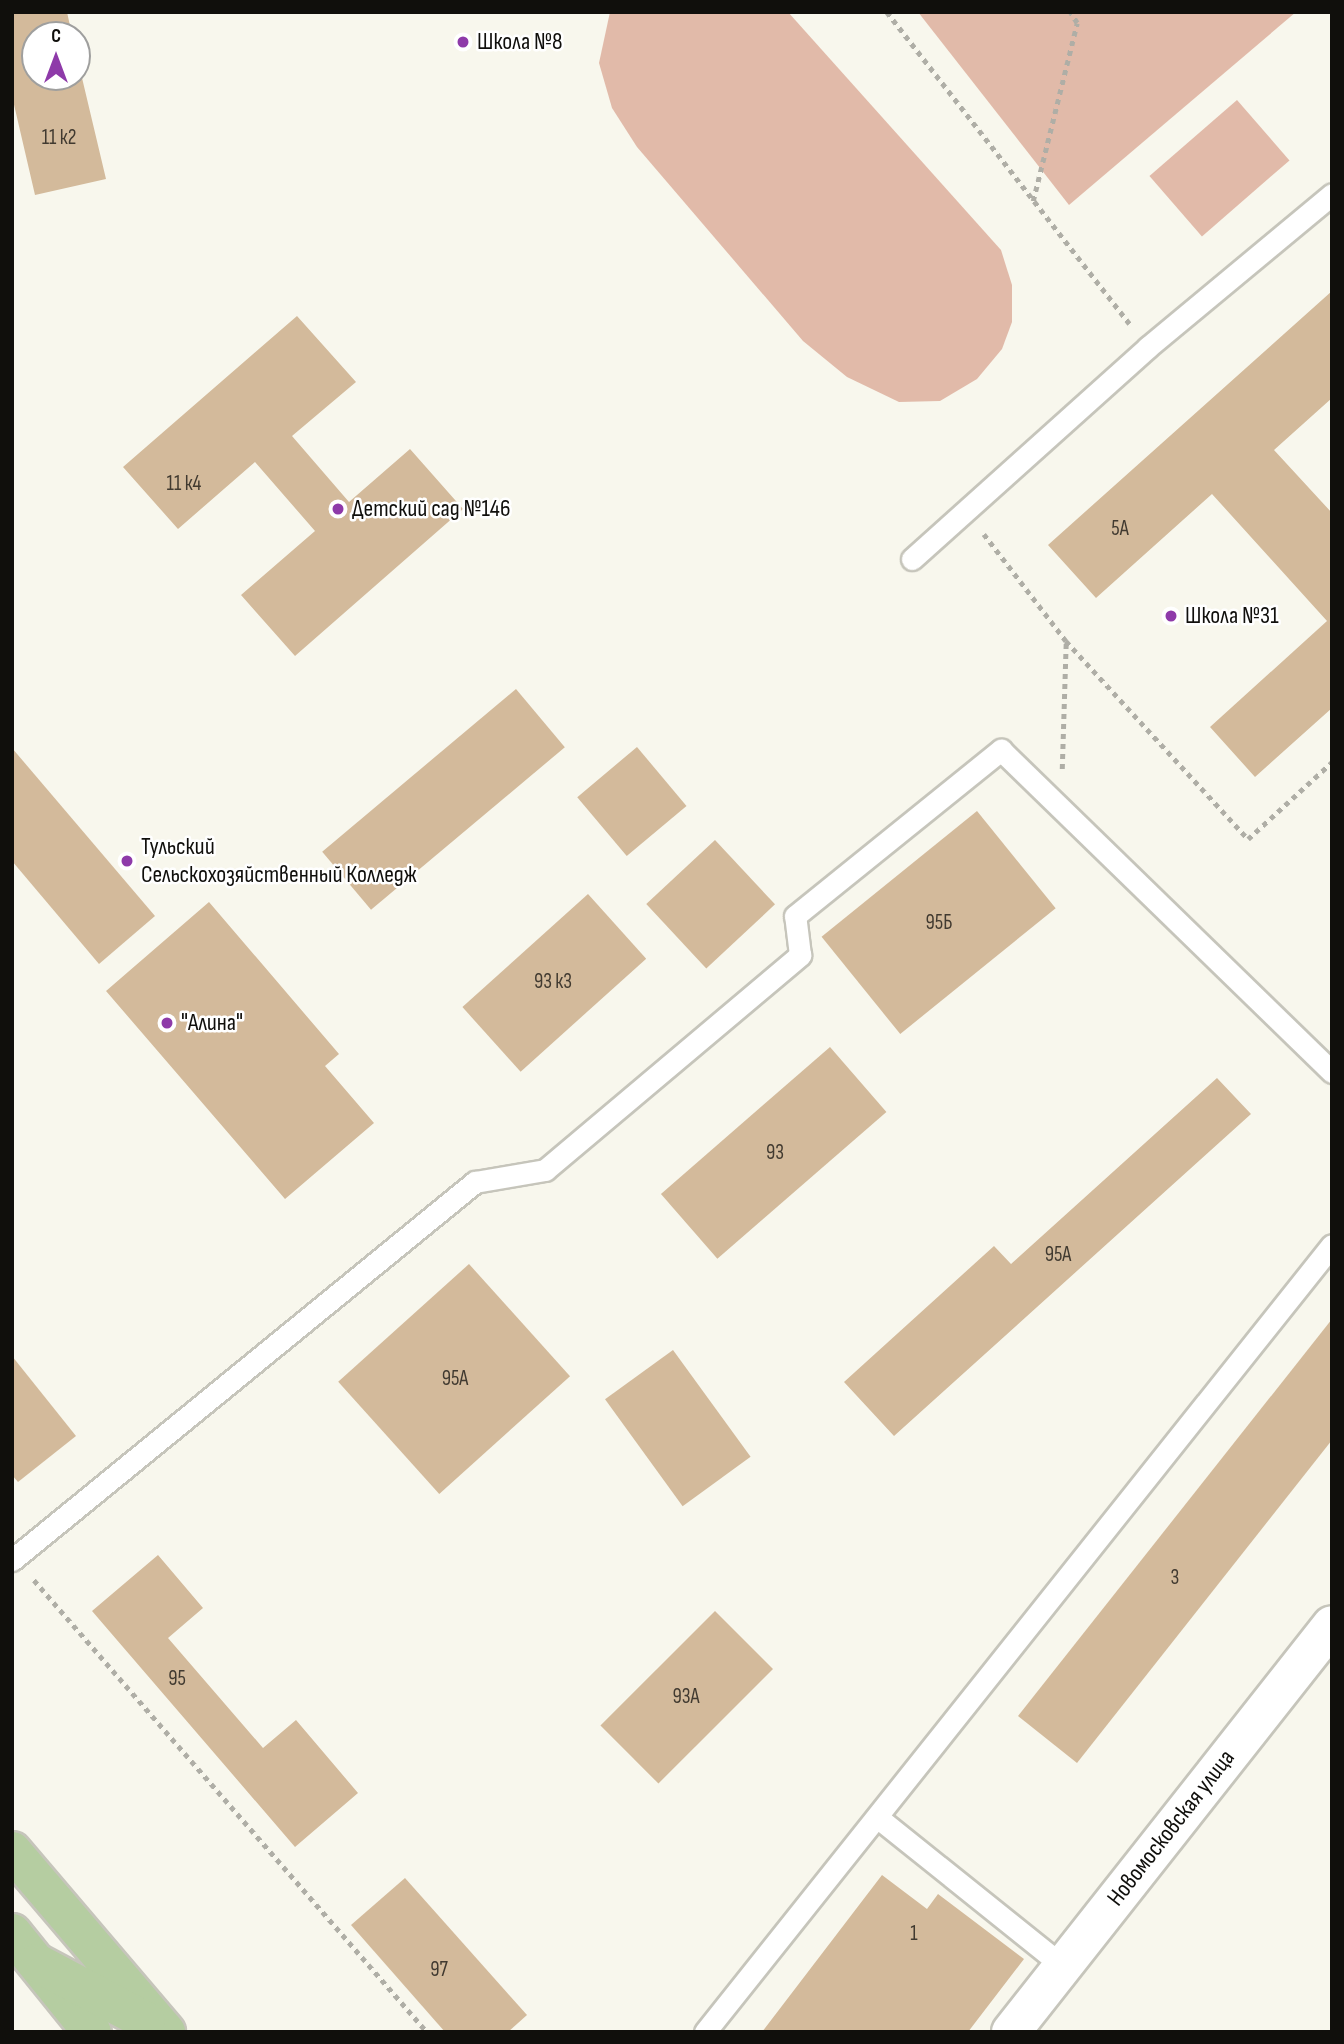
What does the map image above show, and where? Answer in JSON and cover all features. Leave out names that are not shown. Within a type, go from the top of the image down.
[{"type":"main road","points":[[12,1852],[165,2032]]},
{"type":"main road","points":[[12,1933],[92,2032]]},
{"type":"main road","points":[[37,1963],[165,2032]]},
{"type":"street","name":"Новомосковская улица","points":[[1011,2032],[1332,1625]]},
{"type":"lane","points":[[912,559],[964,509],[1148,347],[1332,194]]},
{"type":"lane","points":[[14,1559],[475,1182],[544,1170],[800,955],[795,916],[1001,750],[1332,1072]]},
{"type":"lane","points":[[705,2032],[1332,1245]]},
{"type":"lane","points":[[877,1817],[1062,1965]]},
{"type":"path","points":[[887,12],[1032,202],[1148,347]]},
{"type":"path","points":[[1032,202],[1077,23],[1070,12]]},
{"type":"path","points":[[964,509],[1066,641],[1248,839],[1332,762]]},
{"type":"path","points":[[1061,809],[1066,641]]},
{"type":"path","points":[[14,1559],[427,2032]]},
{"type":"shaded area","points":[[610,12],[788,12],[1001,250],[1012,285],[1012,322],[1002,349],[977,379],[940,401],[899,402],[847,377],[803,341],[637,147],[612,108],[599,63]]},
{"type":"shaded area","points":[[918,12],[1296,12],[1069,205]]},
{"type":"shaded area","points":[[1237,100],[1289,160],[1202,236],[1149,176]]},
{"type":"building","points":[[12,12],[67,12],[69,21],[21,21],[21,91],[85,91],[106,179],[35,195],[12,96]]},
{"type":"building","points":[[1332,291],[1332,398],[1274,450],[1332,513],[1332,708],[1255,777],[1210,727],[1327,621],[1212,494],[1096,598],[1048,545]]},
{"type":"building","points":[[297,316],[356,382],[292,436],[349,502],[410,449],[463,509],[295,656],[241,595],[315,531],[255,462],[178,529],[123,467]]},
{"type":"building","points":[[516,689],[565,747],[371,910],[322,852]]},
{"type":"building","points":[[637,747],[686,806],[627,856],[577,797]]},
{"type":"building","points":[[12,748],[155,916],[99,964],[12,861]]},
{"type":"building","points":[[977,811],[1056,908],[900,1034],[822,937]]},
{"type":"building","points":[[715,840],[775,904],[706,968],[646,904]]},
{"type":"building","points":[[588,894],[646,959],[521,1072],[462,1007]]},
{"type":"building","points":[[209,902],[339,1054],[325,1066],[374,1123],[285,1199],[106,991]]},
{"type":"building","points":[[830,1047],[886,1112],[717,1259],[661,1194]]},
{"type":"building","points":[[1217,1078],[1251,1114],[894,1436],[844,1382],[994,1246],[1011,1264]]},
{"type":"building","points":[[469,1264],[570,1376],[439,1494],[338,1382]]},
{"type":"building","points":[[1332,1319],[1332,1440],[1077,1763],[1018,1716]]},
{"type":"building","points":[[673,1350],[751,1457],[683,1506],[605,1399]]},
{"type":"building","points":[[12,1356],[76,1436],[18,1482],[12,1475]]},
{"type":"building","points":[[158,1555],[203,1608],[168,1638],[263,1748],[296,1720],[358,1793],[295,1847],[92,1611]]},
{"type":"building","points":[[715,1611],[773,1669],[658,1784],[600,1726]]},
{"type":"building","points":[[882,1875],[927,1909],[938,1894],[1024,1959],[968,2032],[762,2032]]},
{"type":"building","points":[[405,1878],[527,2015],[508,2032],[445,2032],[351,1925]]},
{"type":"place","name":"Школа №8","points":[[463,42]]},
{"type":"place","name":"Детский сад №146","points":[[338,509]]},
{"type":"place","name":"Школа №31","points":[[1171,616]]},
{"type":"place","name":"Тульский Сельскохозяйственный Колледж","points":[[127,861]]},
{"type":"place","name":"\"Алина\"","points":[[167,1023]]}]
